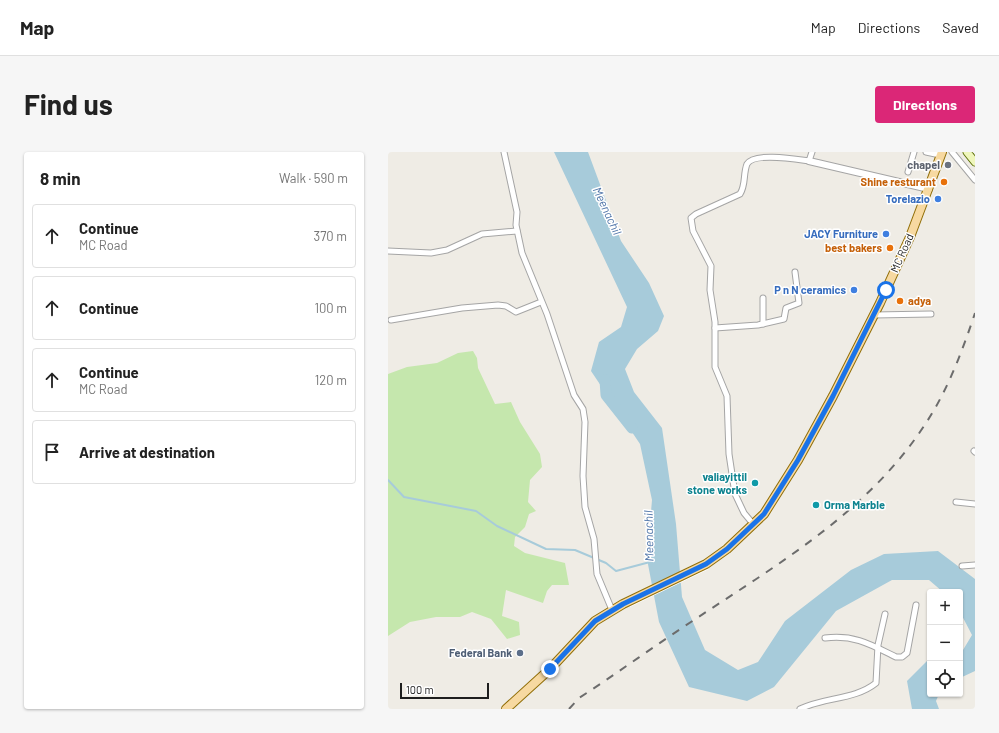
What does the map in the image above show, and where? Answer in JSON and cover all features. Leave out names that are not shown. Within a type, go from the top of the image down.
[{"type":"main road","points":[[967,152],[975,162]]},
{"type":"main road","name":"MC Road","points":[[612,610],[706,564],[727,549],[764,514],[798,460],[833,396],[874,315],[910,237],[941,154]]},
{"type":"main road","points":[[506,709],[550,669],[595,621],[612,610]]},
{"type":"street","points":[[504,152],[517,212],[517,231],[522,253],[574,395],[583,409],[585,422],[583,450],[584,495],[599,582],[612,610]]},
{"type":"street","points":[[809,161],[812,152]]},
{"type":"street","points":[[908,172],[914,152]]},
{"type":"street","points":[[926,152],[941,154]]},
{"type":"street","points":[[952,152],[975,180]]},
{"type":"street","points":[[754,525],[744,513],[734,494],[729,454],[727,396],[715,367],[715,328],[710,290],[712,266],[693,231],[691,218],[696,214],[740,194],[743,189],[748,162],[755,155],[766,155],[809,161],[929,189]]},
{"type":"street","points":[[388,251],[432,253],[446,250],[482,234],[517,231]]},
{"type":"street","points":[[715,328],[733,328],[763,324],[784,319],[786,308],[799,303],[796,272]]},
{"type":"street","points":[[762,298],[763,324]]},
{"type":"street","points":[[391,320],[462,308],[506,306],[516,312],[541,302]]},
{"type":"street","points":[[874,315],[931,314]]},
{"type":"street","points":[[956,502],[975,504]]},
{"type":"street","points":[[962,566],[975,565]]},
{"type":"street","points":[[825,638],[838,637],[859,639],[869,642],[878,649],[896,658],[902,658],[907,653],[916,605]]},
{"type":"street","points":[[800,709],[809,704],[856,694],[870,688],[876,683],[878,649],[884,614]]},
{"type":"green space","points":[[473,351],[477,358],[478,368],[495,404],[511,402],[520,422],[540,454],[542,467],[530,480],[528,502],[536,511],[529,514],[525,527],[515,537],[514,546],[525,553],[565,563],[569,585],[552,585],[547,591],[543,603],[506,590],[502,616],[519,622],[520,635],[507,639],[491,619],[472,612],[460,617],[436,617],[410,622],[388,636],[388,374],[407,367],[437,363],[458,353]]},
{"type":"water","points":[[554,152],[588,152],[621,241],[649,283],[664,316],[658,331],[637,349],[625,369],[634,392],[662,428],[676,524],[682,597],[705,650],[738,670],[758,662],[785,621],[851,570],[884,554],[938,551],[975,579],[975,671],[963,677],[963,650],[972,635],[963,618],[963,589],[940,589],[929,580],[892,580],[836,611],[774,687],[747,701],[689,687],[659,622],[647,559],[652,500],[640,444],[591,371],[599,342],[621,327],[627,307]]},
{"type":"water","points":[[927,661],[927,697],[938,697],[936,701],[939,709],[912,709],[907,681]]},
{"type":"pier","points":[[704,560],[709,569],[630,607],[625,599]]},
{"type":"waterway","name":"Meenachil","points":[[605,380],[606,395],[632,428]]},
{"type":"waterway","points":[[388,480],[404,497],[476,511],[497,526],[546,549],[575,550],[606,563],[616,571],[650,562]]},
{"type":"railway","points":[[569,709],[579,698],[791,555],[849,510],[877,484],[902,456],[932,413],[947,386],[975,313]]},
{"type":"place","name":"chapel","points":[[948,165]]},
{"type":"place","name":"Shine resturant","points":[[944,182]]},
{"type":"place","name":"Torelazio","points":[[938,199]]},
{"type":"place","name":"JACY Furniture","points":[[886,234]]},
{"type":"place","name":"best bakers","points":[[890,248]]},
{"type":"place","name":"P n N ceramics","points":[[854,290]]},
{"type":"place","name":"adya","points":[[900,301]]},
{"type":"place","name":"valiayittil stone works","points":[[755,483]]},
{"type":"place","name":"Orma Marble","points":[[816,505]]},
{"type":"place","name":"Federal Bank","points":[[520,653]]},
{"type":"route","points":[[550,669],[595,621],[623,604],[706,564],[727,549],[764,514],[798,460],[833,396],[886,290]]}]
